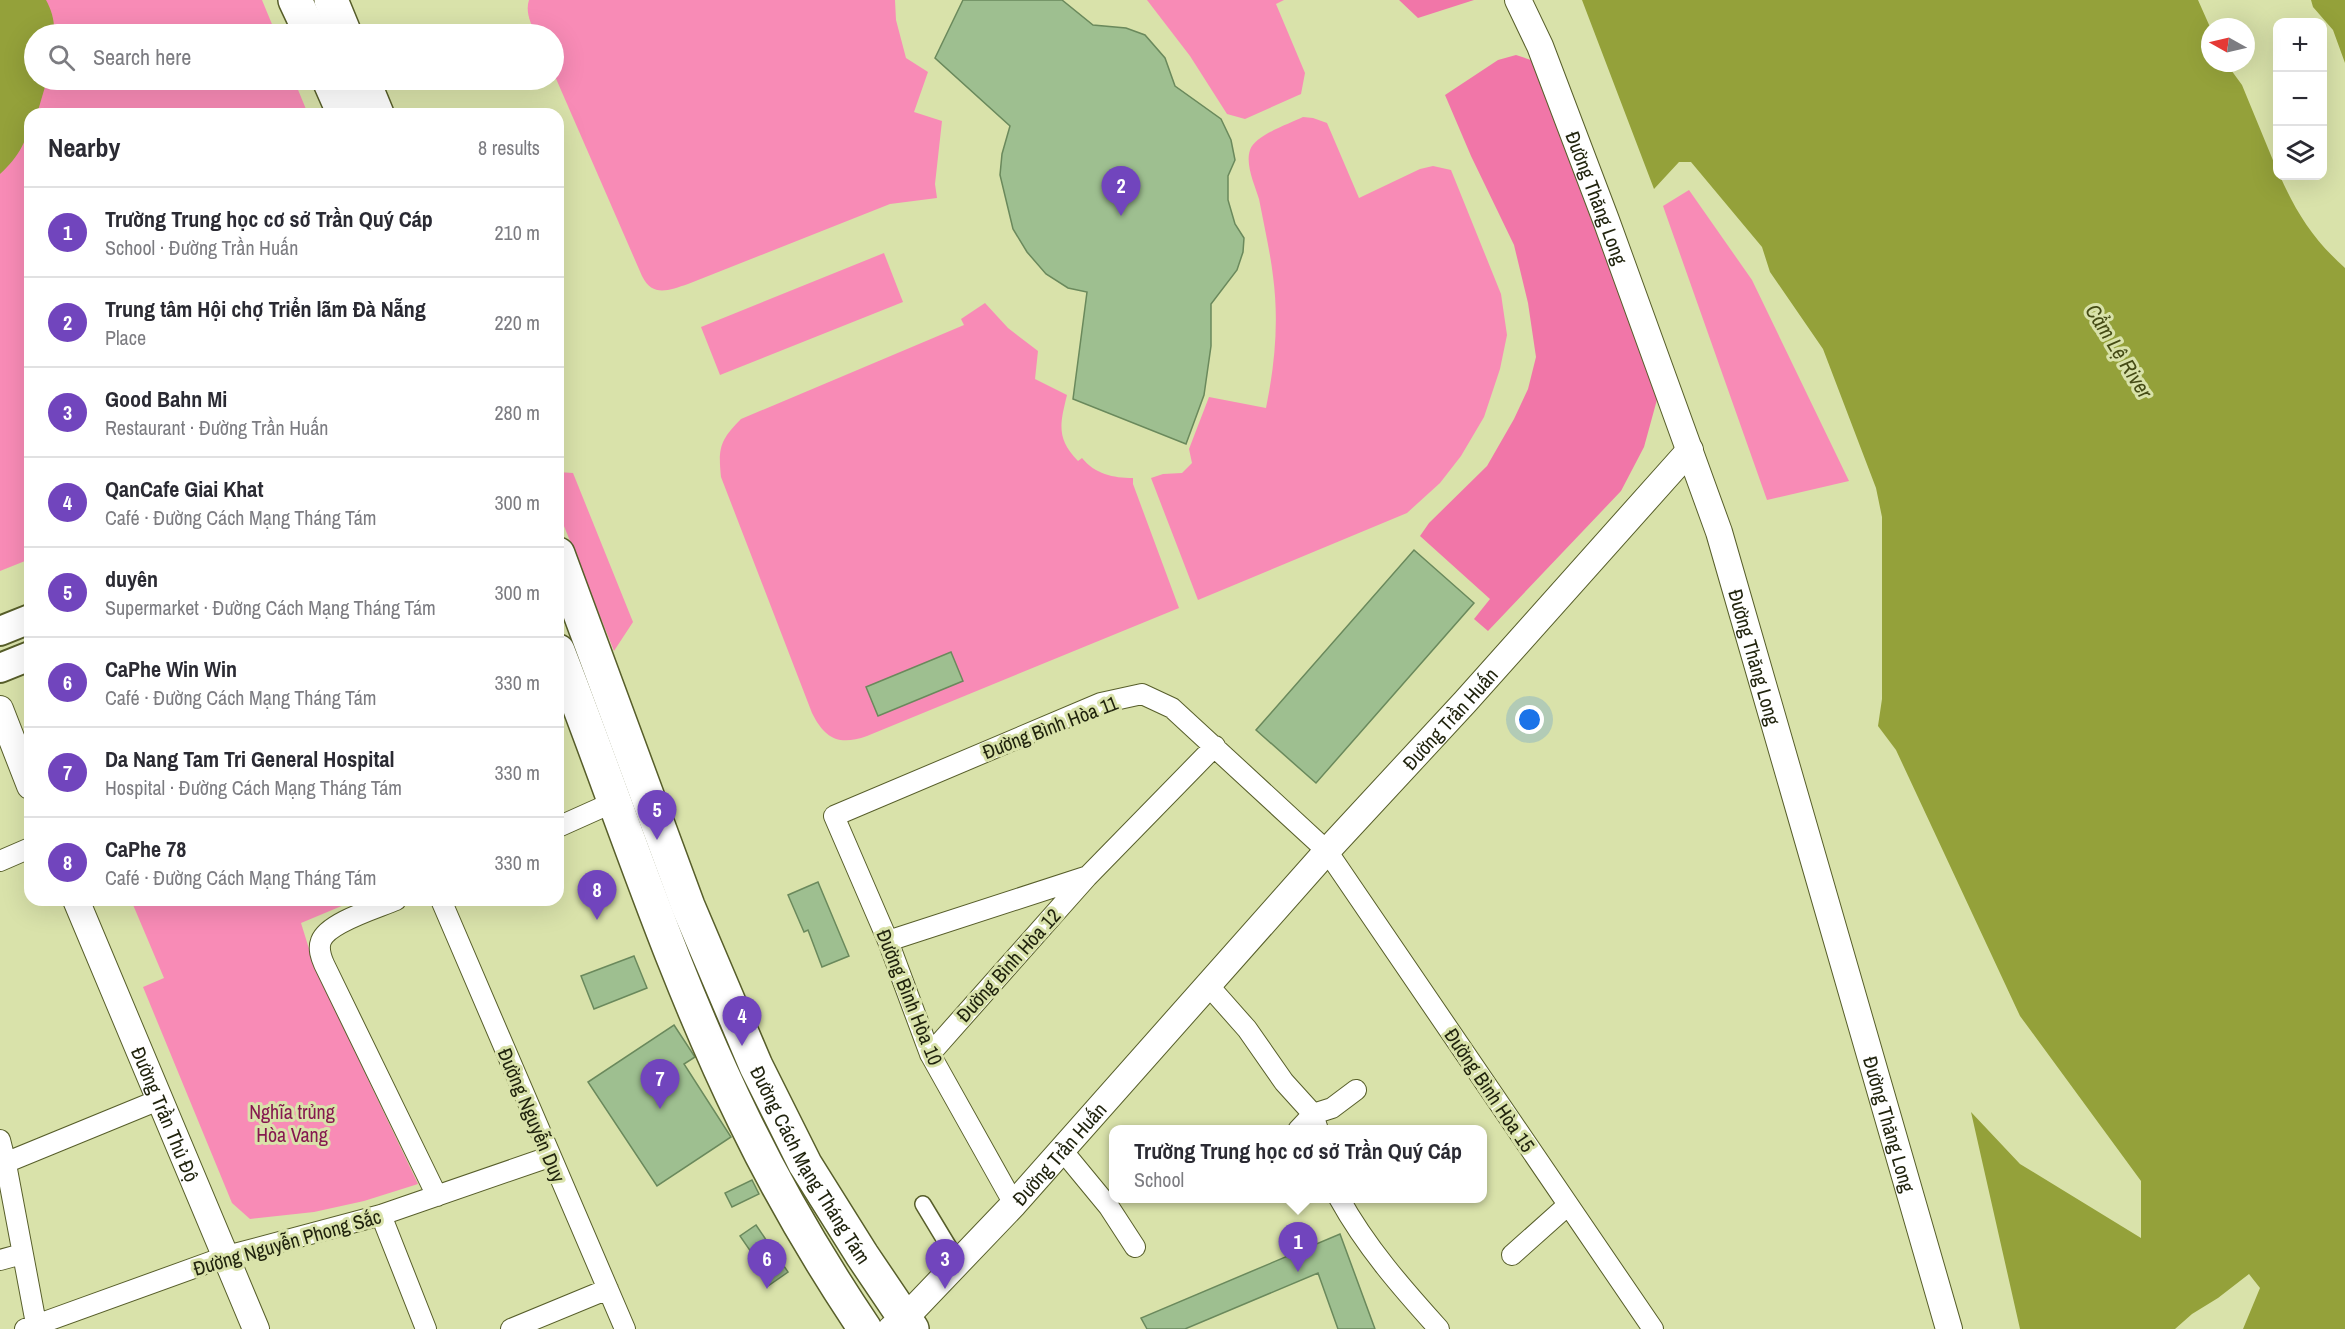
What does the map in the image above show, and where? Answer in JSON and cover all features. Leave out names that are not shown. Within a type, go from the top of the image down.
[{"type":"highway","points":[[295,0],[306,24]]},
{"type":"highway","points":[[331,0],[341,24]]},
{"type":"highway","points":[[333,90],[341,108]]},
{"type":"highway","points":[[367,90],[375,108]]},
{"type":"highway","name":"Đường Cách Mạng Tháng Tám","points":[[564,569],[688,906],[756,1066],[805,1164],[903,1325]]},
{"type":"highway","name":"Đường Cách Mạng Tháng Tám","points":[[564,667],[657,915],[743,1118],[791,1209],[865,1329]]},
{"type":"main road","points":[[0,631],[24,621]]},
{"type":"main road","points":[[0,668],[24,658]]},
{"type":"street","name":"Đường Thăng Long","points":[[1518,0],[1544,57],[1719,532],[1948,1329]]},
{"type":"street","name":"Đường Trần Huấn","points":[[903,1325],[1690,450]]},
{"type":"street","name":"Đường Bình Hòa 11","points":[[834,816],[1101,703],[1142,694],[1172,708],[1327,851]]},
{"type":"street","points":[[0,709],[24,771]]},
{"type":"street","name":"Đường Bình Hòa 12","points":[[930,1054],[1087,877],[1215,746]]},
{"type":"street","points":[[564,824],[616,801]]},
{"type":"street","name":"Đường Bình Hòa 10","points":[[834,816],[888,940],[930,1054],[1014,1204]]},
{"type":"street","points":[[0,861],[24,851]]},
{"type":"street","name":"Đường Bình Hòa 15","points":[[1327,851],[1653,1329]]},
{"type":"street","name":"Đường Bình Hòa 12","points":[[888,940],[1087,877]]},
{"type":"street","name":"Đường Trần Thủ Độ","points":[[79,906],[256,1329]]},
{"type":"street","points":[[381,906],[340,923],[328,931],[321,940],[320,952],[437,1196]]},
{"type":"street","name":"Đường Nguyễn Duy","points":[[444,906],[549,1157],[625,1329]]},
{"type":"street","points":[[1208,985],[1247,1029],[1315,1122],[1356,1090]]},
{"type":"street","points":[[3,1164],[161,1099]]},
{"type":"street","points":[[0,1140],[22,1254],[32,1328]]},
{"type":"street","points":[[1062,1150],[1109,1208],[1135,1247]]},
{"type":"street","name":"Đường Nguyễn Phong Sắc","points":[[32,1328],[227,1257],[381,1215],[549,1157]]},
{"type":"street","points":[[1342,1203],[1392,1276],[1439,1329]]},
{"type":"street","points":[[923,1204],[958,1262]]},
{"type":"street","points":[[1512,1255],[1568,1205]]},
{"type":"street","points":[[381,1215],[426,1329]]},
{"type":"street","points":[[0,1260],[22,1254]]},
{"type":"street","points":[[511,1329],[608,1289]]},
{"type":"green space","points":[[0,0],[262,0],[272,24],[24,24],[24,90],[298,90],[306,108],[24,108],[24,561],[0,571]]},
{"type":"green space","points":[[529,0],[895,0],[896,20],[906,58],[928,72],[914,112],[942,121],[935,184],[937,198],[890,204],[688,284],[656,290],[646,283],[642,276],[561,90],[564,90],[564,24],[532,24]]},
{"type":"green space","points":[[1147,0],[1284,0],[1276,4],[1305,73],[1301,94],[1245,119],[1227,114],[1190,56]]},
{"type":"green space","points":[[1303,117],[1327,123],[1359,198],[1420,169],[1433,166],[1451,170],[1501,294],[1507,335],[1500,369],[1484,417],[1461,456],[1440,483],[1407,513],[1198,600],[1151,478],[1163,474],[1182,473],[1192,463],[1189,449],[1209,397],[1266,408],[1275,342],[1275,293],[1267,238],[1249,156],[1250,150],[1258,140],[1273,130]]},
{"type":"green space","points":[[1689,190],[1752,280],[1849,481],[1767,500],[1663,206]]},
{"type":"green space","points":[[884,253],[903,302],[720,375],[701,327]]},
{"type":"green space","points":[[985,303],[1008,328],[1038,351],[1035,379],[1067,395],[1062,430],[1063,438],[1071,453],[1078,461],[1082,458],[1093,468],[1105,474],[1133,478],[1133,484],[1179,608],[867,736],[848,740],[834,738],[822,729],[812,713],[721,477],[720,451],[722,445],[741,419],[964,325],[961,319]]},
{"type":"green space","points":[[564,472],[573,473],[633,622],[614,651],[564,526]]},
{"type":"green space","name":"Nghĩa trủng Hòa Vang","points":[[134,906],[342,906],[301,923],[315,968],[418,1184],[364,1201],[314,1212],[250,1219],[232,1203],[143,987],[164,978]]},
{"type":"shaded area","points":[[1399,0],[1474,0],[1418,18]]},
{"type":"shaded area","points":[[1516,55],[1531,60],[1658,396],[1644,447],[1621,491],[1488,631],[1474,619],[1490,599],[1420,536],[1429,523],[1487,466],[1528,389],[1536,357],[1528,303],[1514,245],[1471,156],[1445,95],[1498,60]]},
{"type":"water","points":[[0,0],[46,0],[54,24],[24,24],[24,90],[44,90],[39,108],[24,108],[24,142],[12,161],[0,174]]},
{"type":"water","name":"Cẩm Lệ River","points":[[1582,0],[2198,0],[2206,18],[2201,18],[2201,72],[2233,72],[2242,85],[2273,160],[2273,180],[2282,180],[2307,226],[2345,268],[2345,1329],[2243,1329],[2260,1288],[2249,1274],[2218,1298],[2192,1314],[2175,1329],[2020,1329],[1971,1112],[2020,1164],[2141,1238],[2141,1181],[2020,1016],[1896,750],[1878,726],[1882,699],[1882,517],[1876,488],[1823,349],[1770,272],[1762,247],[1691,162],[1679,162],[1654,189]]},
{"type":"water","points":[[2311,0],[2345,0],[2345,63],[2333,30],[2327,23],[2327,18],[2323,18],[2313,7]]},
{"type":"building","points":[[963,0],[1062,0],[1093,25],[1126,28],[1145,35],[1165,58],[1175,86],[1221,119],[1231,140],[1235,160],[1228,176],[1228,200],[1235,224],[1244,238],[1243,252],[1237,270],[1211,304],[1211,346],[1204,395],[1186,444],[1073,399],[1087,292],[1068,288],[1046,274],[1027,252],[1013,229],[1000,175],[1002,154],[1010,126],[935,58]]},
{"type":"building","points":[[1414,550],[1474,603],[1316,783],[1256,730]]},
{"type":"building","points":[[951,652],[963,681],[878,716],[866,687]]},
{"type":"building","points":[[818,882],[849,956],[822,967],[808,930],[804,932],[788,895]]},
{"type":"building","points":[[634,956],[647,988],[594,1009],[581,976]]},
{"type":"building","points":[[674,1025],[695,1057],[684,1064],[731,1137],[657,1186],[588,1082]]},
{"type":"building","points":[[752,1180],[759,1194],[732,1207],[725,1193]]},
{"type":"building","points":[[756,1225],[788,1272],[768,1286],[754,1265],[758,1262],[740,1236]]},
{"type":"building","points":[[1340,1234],[1375,1329],[1338,1329],[1318,1273],[1185,1329],[1147,1329],[1141,1318]]},
{"type":"place","name":"Trung tâm Hội chợ Triển lãm Đà Nẵng","points":[[1121,216]]},
{"type":"place","name":"duyên","points":[[657,840]]},
{"type":"place","name":"CaPhe 78","points":[[597,920]]},
{"type":"place","name":"QanCafe Giai Khat","points":[[742,1046]]},
{"type":"place","name":"Da Nang Tam Tri General Hospital","points":[[660,1109]]},
{"type":"place","name":"Trường Trung học cơ sở Trần Quý Cáp","points":[[1298,1272]]},
{"type":"place","name":"CaPhe Win Win","points":[[767,1289]]},
{"type":"place","name":"Good Bahn Mi","points":[[945,1289]]}]
